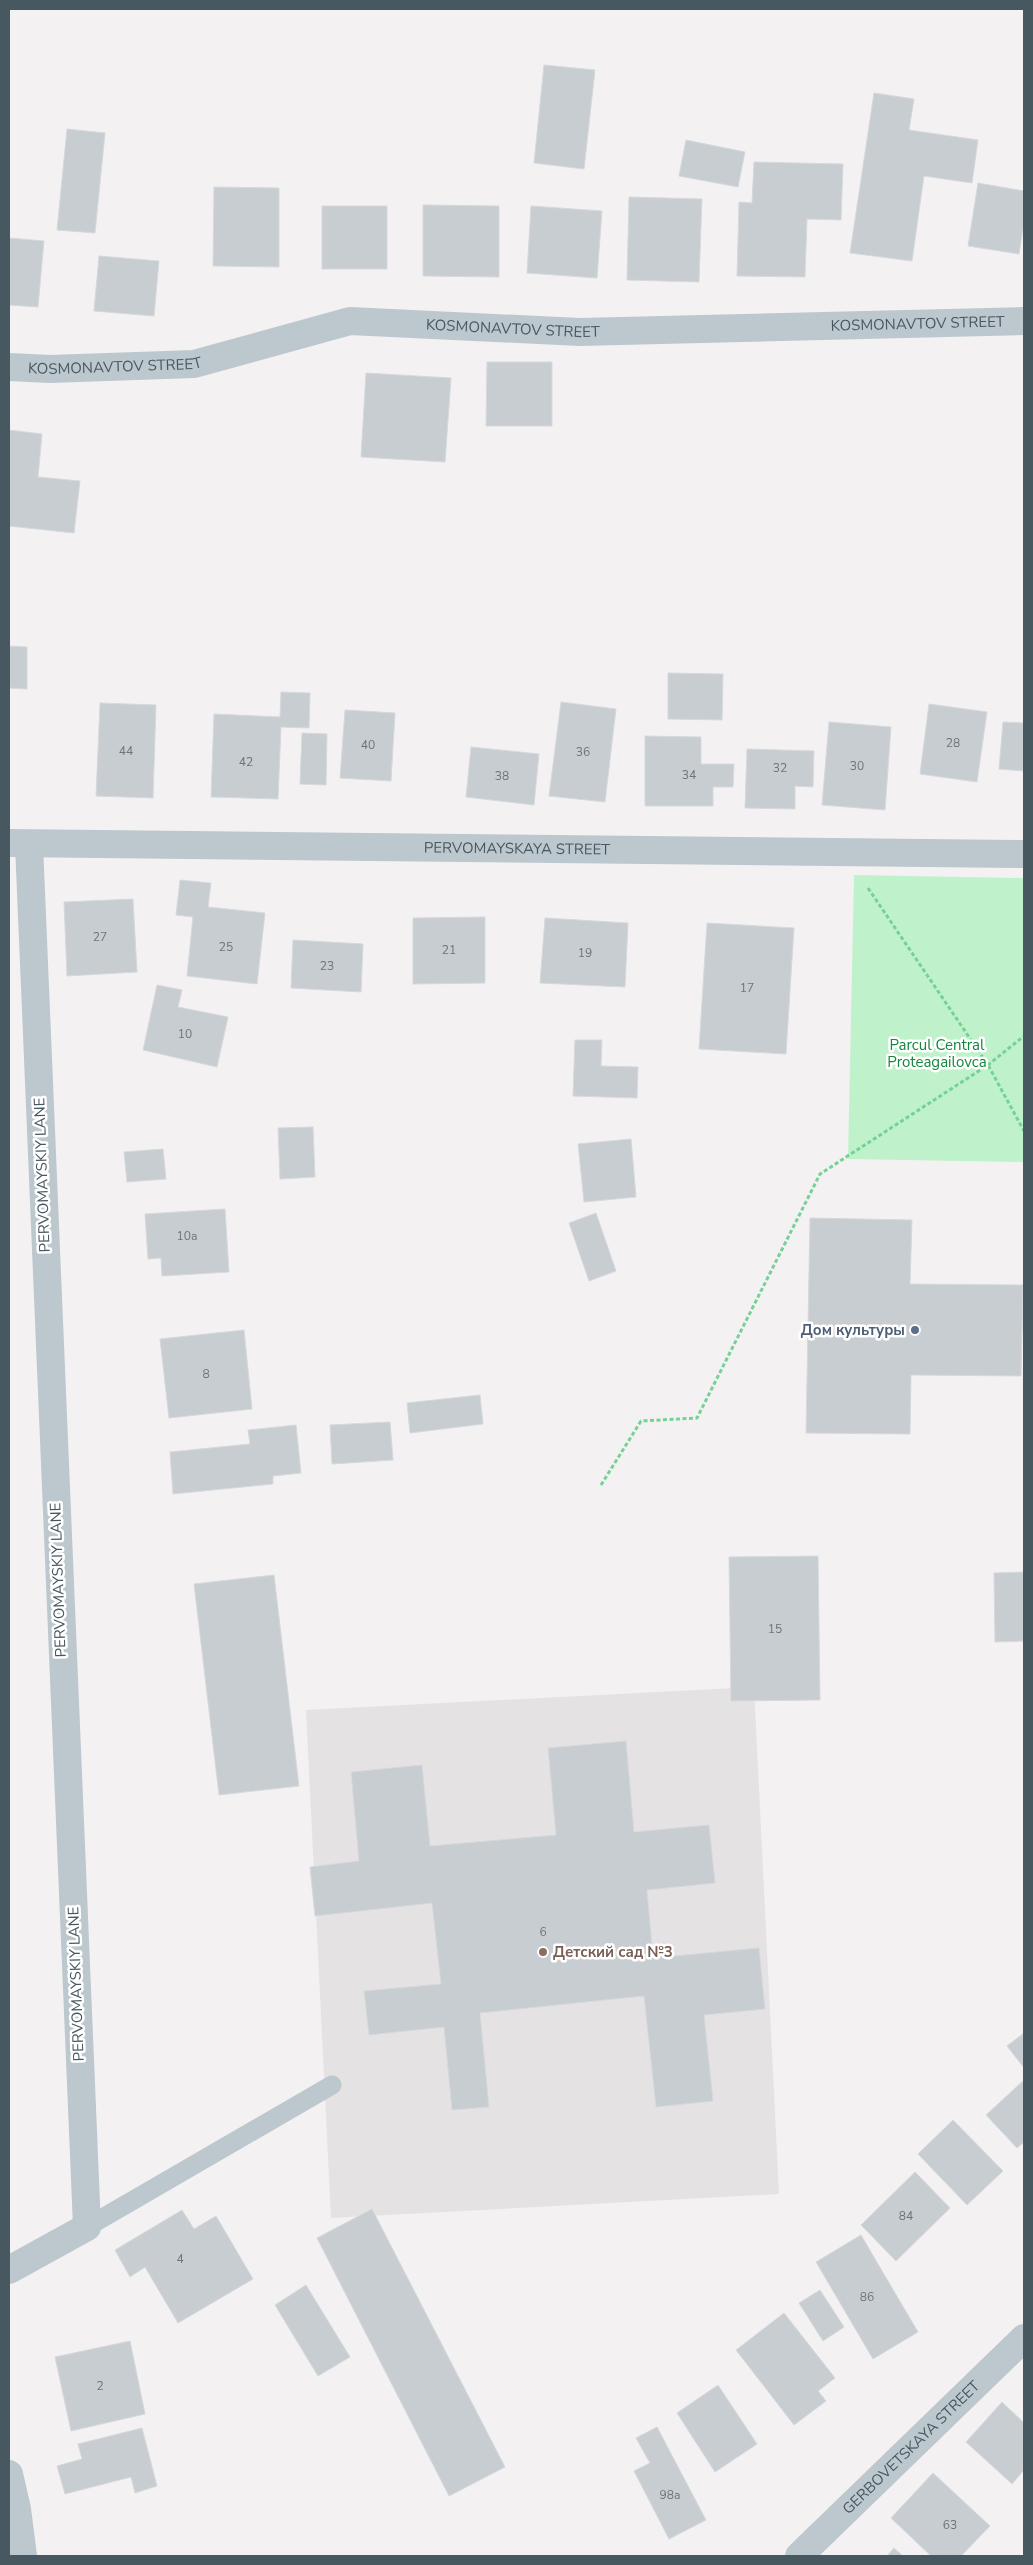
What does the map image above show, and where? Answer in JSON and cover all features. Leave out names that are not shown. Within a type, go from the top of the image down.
[{"type":"street","name":"KOSMONAVTOV STREET","points":[[9,367],[50,369],[194,364],[350,321],[580,332],[1024,321]]},
{"type":"street","name":"PERVOMAYSKAYA STREET","points":[[19,843],[1024,854]]},
{"type":"street","name":"PERVOMAYSKIY LANE","points":[[19,843],[86,2227]]},
{"type":"street","points":[[9,2270],[86,2227]]},
{"type":"street","name":"GERBOVETSKAYA STREET","points":[[798,2556],[1024,2338]]},
{"type":"street","points":[[9,2474],[23,2556]]},
{"type":"lane","points":[[86,2227],[332,2085]]},
{"type":"path","points":[[844,852],[988,1065],[1024,1131]]},
{"type":"path","points":[[601,1485],[641,1420],[697,1418],[820,1174],[988,1065],[1024,1036]]},
{"type":"shaded area","name":"Детский сад №3","points":[[754,1687],[779,2194],[331,2218],[306,1710]]},
{"type":"green space","name":"Parcul Central Proteagailovca","points":[[854,875],[1024,878],[1024,1162],[848,1159]]},
{"type":"building","points":[[544,65],[595,70],[584,169],[534,163]]},
{"type":"building","points":[[874,93],[914,99],[909,130],[978,140],[972,183],[924,176],[912,261],[850,253]]},
{"type":"building","points":[[67,129],[105,133],[95,233],[57,230]]},
{"type":"building","points":[[686,140],[745,152],[738,187],[679,176]]},
{"type":"building","points":[[754,162],[843,164],[841,220],[807,219],[805,277],[737,276],[739,202],[752,203]]},
{"type":"building","points":[[978,183],[1024,191],[1024,222],[1019,254],[968,246]]},
{"type":"building","points":[[214,187],[279,188],[279,267],[213,266]]},
{"type":"building","points":[[629,197],[702,199],[699,282],[627,280]]},
{"type":"building","points":[[423,205],[499,206],[499,277],[423,276]]},
{"type":"building","points":[[322,206],[387,206],[387,269],[322,269]]},
{"type":"building","points":[[531,206],[602,211],[597,278],[527,273]]},
{"type":"building","points":[[9,238],[44,241],[38,307],[9,305]]},
{"type":"building","points":[[99,256],[159,261],[154,316],[94,311]]},
{"type":"building","points":[[487,362],[552,362],[552,426],[486,426]]},
{"type":"building","points":[[366,373],[451,378],[445,462],[361,457]]},
{"type":"building","points":[[9,430],[42,434],[38,477],[80,481],[74,533],[9,526]]},
{"type":"building","points":[[9,646],[27,647],[27,689],[9,688]]},
{"type":"building","points":[[668,673],[723,674],[722,720],[668,719]]},
{"type":"building","points":[[281,692],[310,693],[309,728],[281,727],[278,799],[211,797],[214,714],[280,717]]},
{"type":"building","points":[[561,702],[616,709],[605,802],[549,796]]},
{"type":"building","points":[[100,703],[156,705],[153,798],[96,796]]},
{"type":"building","points":[[929,704],[987,712],[977,782],[920,774]]},
{"type":"building","points":[[345,710],[395,713],[391,781],[340,778]]},
{"type":"building","points":[[829,722],[891,727],[885,810],[822,805]]},
{"type":"building","points":[[1003,722],[1024,723],[1024,771],[999,769]]},
{"type":"building","points":[[302,733],[327,734],[326,785],[300,784]]},
{"type":"building","points":[[645,736],[701,737],[701,764],[734,764],[733,787],[713,787],[713,806],[645,806]]},
{"type":"building","points":[[471,747],[539,754],[534,805],[466,797]]},
{"type":"building","points":[[747,749],[814,751],[813,787],[795,786],[795,809],[745,808]]},
{"type":"building","points":[[180,880],[211,883],[208,907],[265,913],[257,984],[187,976],[193,917],[176,915]]},
{"type":"building","points":[[133,899],[137,972],[67,976],[64,902]]},
{"type":"building","points":[[485,917],[485,983],[413,984],[413,918]]},
{"type":"building","points":[[545,918],[628,923],[625,987],[540,983]]},
{"type":"building","points":[[707,923],[794,928],[786,1054],[699,1049]]},
{"type":"building","points":[[293,940],[363,944],[361,992],[291,988]]},
{"type":"building","points":[[157,985],[182,990],[178,1007],[228,1017],[217,1067],[143,1050]]},
{"type":"building","points":[[575,1040],[602,1040],[601,1066],[638,1067],[637,1098],[573,1096]]},
{"type":"building","points":[[313,1127],[315,1177],[280,1179],[278,1128]]},
{"type":"building","points":[[631,1139],[636,1197],[584,1202],[578,1144]]},
{"type":"building","points":[[163,1149],[166,1179],[127,1182],[124,1152]]},
{"type":"building","points":[[225,1209],[229,1272],[162,1276],[161,1258],[148,1259],[145,1214]]},
{"type":"building","points":[[596,1213],[616,1271],[589,1281],[569,1223]]},
{"type":"building","name":"Дом культуры","points":[[810,1218],[912,1220],[910,1284],[1023,1285],[1021,1376],[911,1375],[910,1434],[806,1433]]},
{"type":"building","points":[[244,1330],[252,1409],[169,1418],[160,1339]]},
{"type":"building","points":[[480,1395],[483,1424],[410,1433],[407,1403]]},
{"type":"building","points":[[390,1422],[393,1460],[332,1464],[330,1425]]},
{"type":"building","points":[[296,1425],[301,1473],[273,1476],[273,1484],[173,1494],[170,1452],[250,1444],[248,1430]]},
{"type":"building","points":[[818,1556],[820,1700],[731,1701],[729,1557]]},
{"type":"building","points":[[1024,1572],[1024,1641],[995,1642],[994,1573]]},
{"type":"building","points":[[274,1575],[299,1786],[219,1795],[194,1584]]},
{"type":"building","points":[[626,1741],[634,1832],[709,1825],[715,1883],[647,1890],[653,1958],[759,1948],[765,2009],[704,2015],[713,2101],[656,2107],[644,1996],[480,2013],[489,2107],[452,2110],[444,2027],[369,2035],[364,1991],[441,1984],[432,1903],[315,1916],[310,1867],[359,1861],[351,1772],[422,1765],[430,1846],[556,1835],[548,1748]]},
{"type":"building","points":[[1024,2033],[1024,2068],[1007,2046]]},
{"type":"building","points":[[1024,2080],[1024,2142],[1017,2148],[986,2115]]},
{"type":"building","points":[[953,2120],[1003,2171],[967,2205],[918,2154]]},
{"type":"building","points":[[915,2172],[950,2208],[896,2261],[861,2225]]},
{"type":"building","points":[[372,2209],[505,2467],[449,2496],[317,2238]]},
{"type":"building","points":[[182,2210],[194,2229],[216,2216],[253,2279],[178,2323],[145,2267],[130,2277],[115,2250]]},
{"type":"building","points":[[861,2235],[918,2332],[873,2359],[816,2262]]},
{"type":"building","points":[[306,2285],[350,2357],[318,2376],[275,2305]]},
{"type":"building","points":[[820,2290],[844,2327],[823,2341],[799,2303]]},
{"type":"building","points":[[784,2313],[835,2378],[818,2391],[826,2401],[794,2425],[736,2350]]},
{"type":"building","points":[[130,2341],[145,2414],[71,2431],[55,2357]]},
{"type":"building","points":[[718,2385],[757,2444],[715,2472],[677,2413]]},
{"type":"building","points":[[1002,2402],[1024,2423],[1024,2470],[1012,2484],[966,2442]]},
{"type":"building","points":[[657,2427],[706,2520],[669,2539],[634,2471],[650,2463],[636,2438]]},
{"type":"building","points":[[142,2428],[157,2486],[135,2493],[131,2477],[65,2494],[57,2466],[82,2459],[78,2444]]},
{"type":"building","points":[[933,2473],[990,2526],[961,2556],[931,2556],[891,2518]]},
{"type":"building","points":[[894,2548],[903,2556],[887,2556]]},
{"type":"place","name":"Дом культуры","points":[[915,1330]]},
{"type":"place","name":"Детский сад №3","points":[[543,1952]]}]
